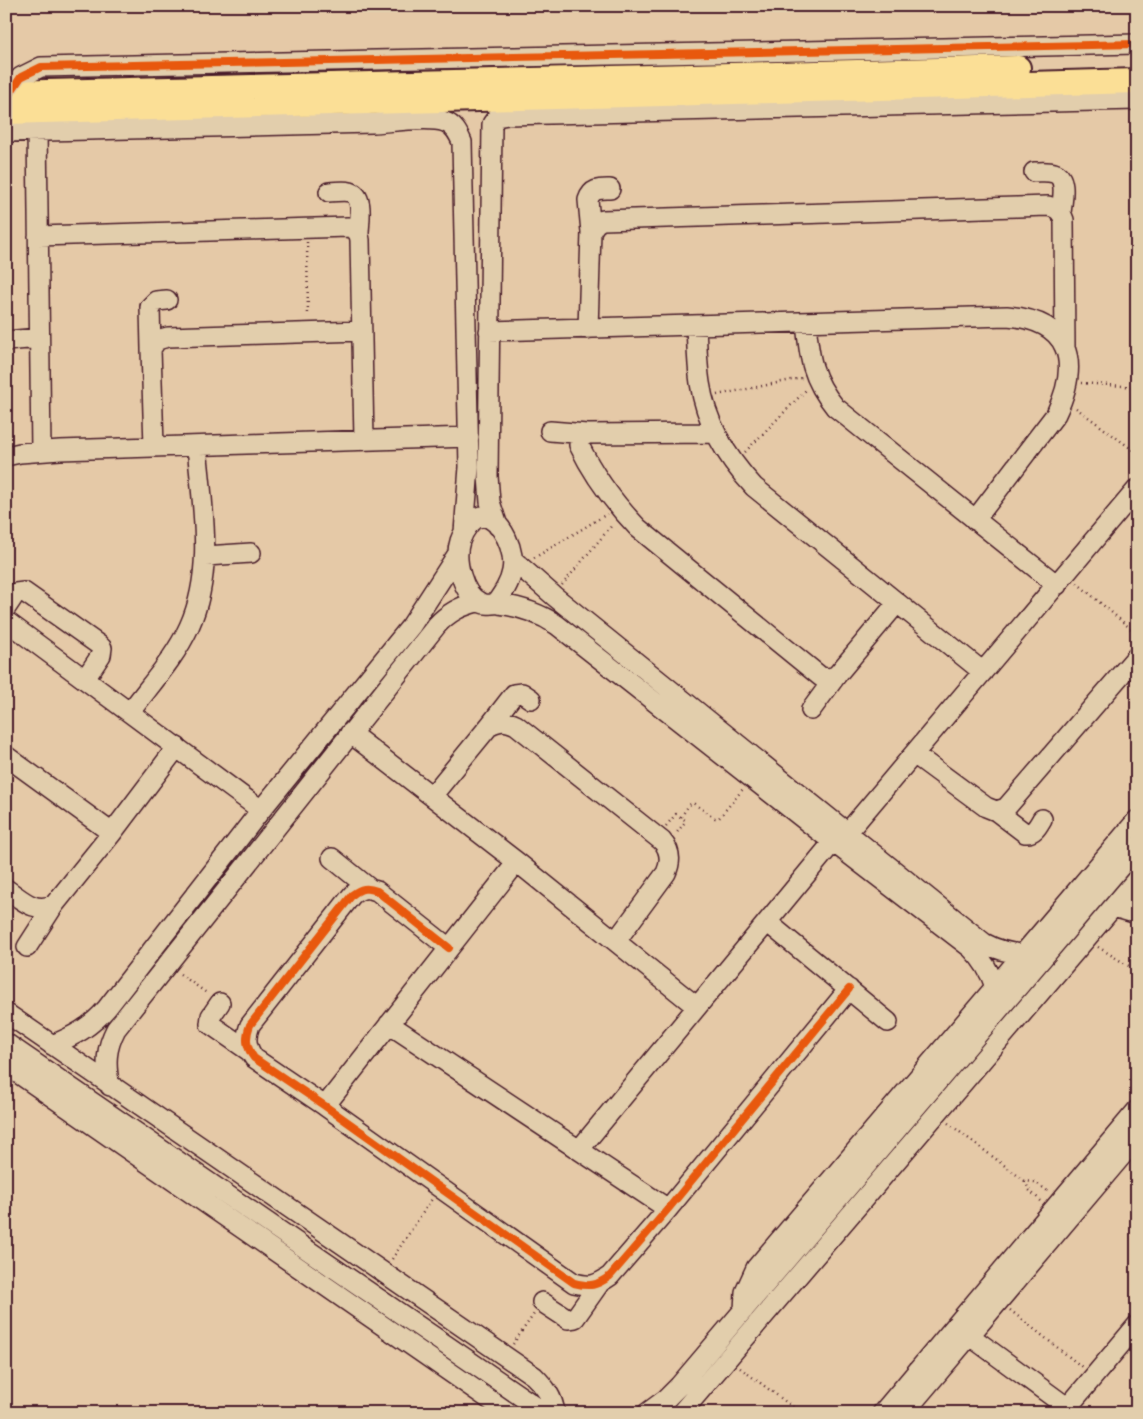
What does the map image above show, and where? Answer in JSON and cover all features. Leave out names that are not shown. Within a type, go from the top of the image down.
[{"type":"main road","points":[[60,101],[1137,65]]},
{"type":"main road","points":[[8,100],[60,101],[1137,81]]},
{"type":"street","points":[[8,100],[21,77],[41,67],[1137,44]]},
{"type":"street","points":[[995,987],[990,972],[982,959],[971,948],[516,563],[508,542],[498,526],[488,489],[492,124],[495,119],[501,116],[1137,100]]},
{"type":"street","points":[[6,132],[433,120],[446,122],[457,130],[462,142],[469,437],[469,489],[464,532]]},
{"type":"street","points":[[37,131],[41,451]]},
{"type":"street","points":[[1034,172],[1053,172],[1059,175],[1062,180],[1061,213],[1064,220],[1065,350]]},
{"type":"street","points":[[588,329],[591,232],[588,200],[590,195],[597,189],[610,189]]},
{"type":"street","points":[[329,192],[349,192],[355,194],[359,200],[364,440]]},
{"type":"street","points":[[591,232],[593,226],[603,220],[1048,206],[1055,208],[1061,213]]},
{"type":"street","points":[[38,236],[348,227],[354,229],[359,234]]},
{"type":"street","points":[[154,447],[150,306],[156,301],[167,300]]},
{"type":"street","points":[[489,332],[1021,317],[1049,328],[1058,335],[1069,365],[1066,390],[1056,414],[975,520]]},
{"type":"street","points":[[806,322],[809,354],[816,378],[835,407],[975,520],[1062,579]]},
{"type":"street","points":[[696,325],[700,383],[703,398],[715,433],[733,464],[754,487],[983,672]]},
{"type":"street","points":[[151,349],[157,340],[168,337],[362,331]]},
{"type":"street","points":[[6,340],[39,338]]},
{"type":"street","points":[[550,431],[587,434],[715,433]]},
{"type":"street","points":[[587,434],[581,438],[579,445],[602,486],[620,510],[638,528],[821,677],[829,678],[836,676]]},
{"type":"street","points":[[6,456],[41,451],[469,437]]},
{"type":"street","points":[[130,712],[176,650],[189,628],[198,605],[206,556],[198,446]]},
{"type":"street","points":[[579,1150],[767,922],[914,754],[1137,489]]},
{"type":"street","points":[[486,602],[463,582],[458,569],[458,547],[464,532],[472,521],[482,516],[488,517],[498,526]]},
{"type":"street","points":[[206,556],[251,552]]},
{"type":"street","points":[[52,1045],[74,1036],[98,1020],[261,810],[410,626],[457,555]]},
{"type":"street","points":[[486,602],[511,578],[516,563]]},
{"type":"street","points":[[6,608],[16,593],[24,592],[99,645],[102,648],[101,655],[85,679]]},
{"type":"street","points":[[110,1086],[106,1070],[106,1055],[116,1028],[444,617],[460,607],[486,602],[531,610],[557,625],[751,778],[840,838],[984,943],[1009,953],[1023,954]]},
{"type":"street","points":[[811,710],[836,676],[897,603]]},
{"type":"street","points":[[6,621],[261,810]]},
{"type":"street","points":[[996,811],[1006,808],[1013,801],[1137,656]]},
{"type":"street","points":[[432,796],[514,694],[522,693],[531,699]]},
{"type":"street","points":[[490,725],[498,720],[508,721],[516,725],[661,841],[670,859],[666,874],[616,942]]},
{"type":"street","points":[[350,733],[517,862],[697,1006]]},
{"type":"street","points":[[27,947],[54,905],[112,833],[177,747]]},
{"type":"street","points":[[914,754],[1025,833],[1034,831],[1042,819]]},
{"type":"street","points":[[6,756],[112,833]]},
{"type":"street","points":[[744,1310],[745,1292],[756,1268],[1137,820]]},
{"type":"street","points":[[650,1412],[679,1386],[1137,847]]},
{"type":"street","points":[[332,858],[369,888],[378,891],[449,948]]},
{"type":"street","points":[[324,1106],[517,862]]},
{"type":"street","points":[[681,1413],[1137,879]]},
{"type":"street","points":[[249,1051],[247,1033],[250,1025],[352,895],[359,889],[369,888]]},
{"type":"street","points":[[6,889],[33,907],[44,909],[54,905]]},
{"type":"street","points":[[1113,907],[1137,914]]},
{"type":"street","points":[[767,922],[888,1022]]},
{"type":"street","points":[[542,1302],[568,1319],[575,1318],[599,1284],[610,1276],[668,1208],[849,989]]},
{"type":"street","points":[[220,1003],[211,1016],[210,1024],[249,1051],[254,1058],[574,1283],[586,1286],[599,1284]]},
{"type":"street","points":[[6,1013],[534,1376],[549,1393],[554,1404],[555,1413]]},
{"type":"street","points":[[389,1024],[668,1208]]},
{"type":"street","points":[[6,1043],[545,1413]]},
{"type":"street","points":[[6,1065],[509,1413]]},
{"type":"street","points":[[882,1413],[1137,1110]]},
{"type":"street","points":[[904,1413],[1137,1138]]},
{"type":"street","points":[[970,1336],[1072,1410],[1094,1376],[1137,1325]]},
{"type":"path","points":[[306,228],[308,333]]},
{"type":"path","points":[[703,398],[816,378]]},
{"type":"path","points":[[733,464],[816,378]]},
{"type":"path","points":[[1066,390],[1137,386]]},
{"type":"path","points":[[1066,390],[1137,453]]},
{"type":"path","points":[[516,563],[620,510]]},
{"type":"path","points":[[554,596],[620,510]]},
{"type":"path","points":[[1062,579],[1137,634]]},
{"type":"path","points":[[681,817],[689,805],[693,803],[714,818],[719,818],[751,778]]},
{"type":"path","points":[[675,815],[681,817],[685,822],[661,841],[675,815]]},
{"type":"path","points":[[1086,939],[1137,971]]},
{"type":"path","points":[[936,1114],[1025,1181],[1039,1184],[1056,1206]]},
{"type":"path","points":[[1025,1181],[1029,1190],[1056,1206]]},
{"type":"path","points":[[383,1272],[439,1188]]},
{"type":"path","points":[[999,1302],[1094,1376]]},
{"type":"path","points":[[726,1359],[801,1413]]},
{"type":"cycle path","points":[[10,93],[21,77],[41,67],[1137,44]]},
{"type":"cycle path","points":[[449,948],[377,891],[370,889],[358,891],[352,895],[250,1025],[247,1034],[249,1050],[254,1058],[325,1106],[574,1283],[584,1285],[597,1284],[610,1276],[668,1209],[849,989]]}]
